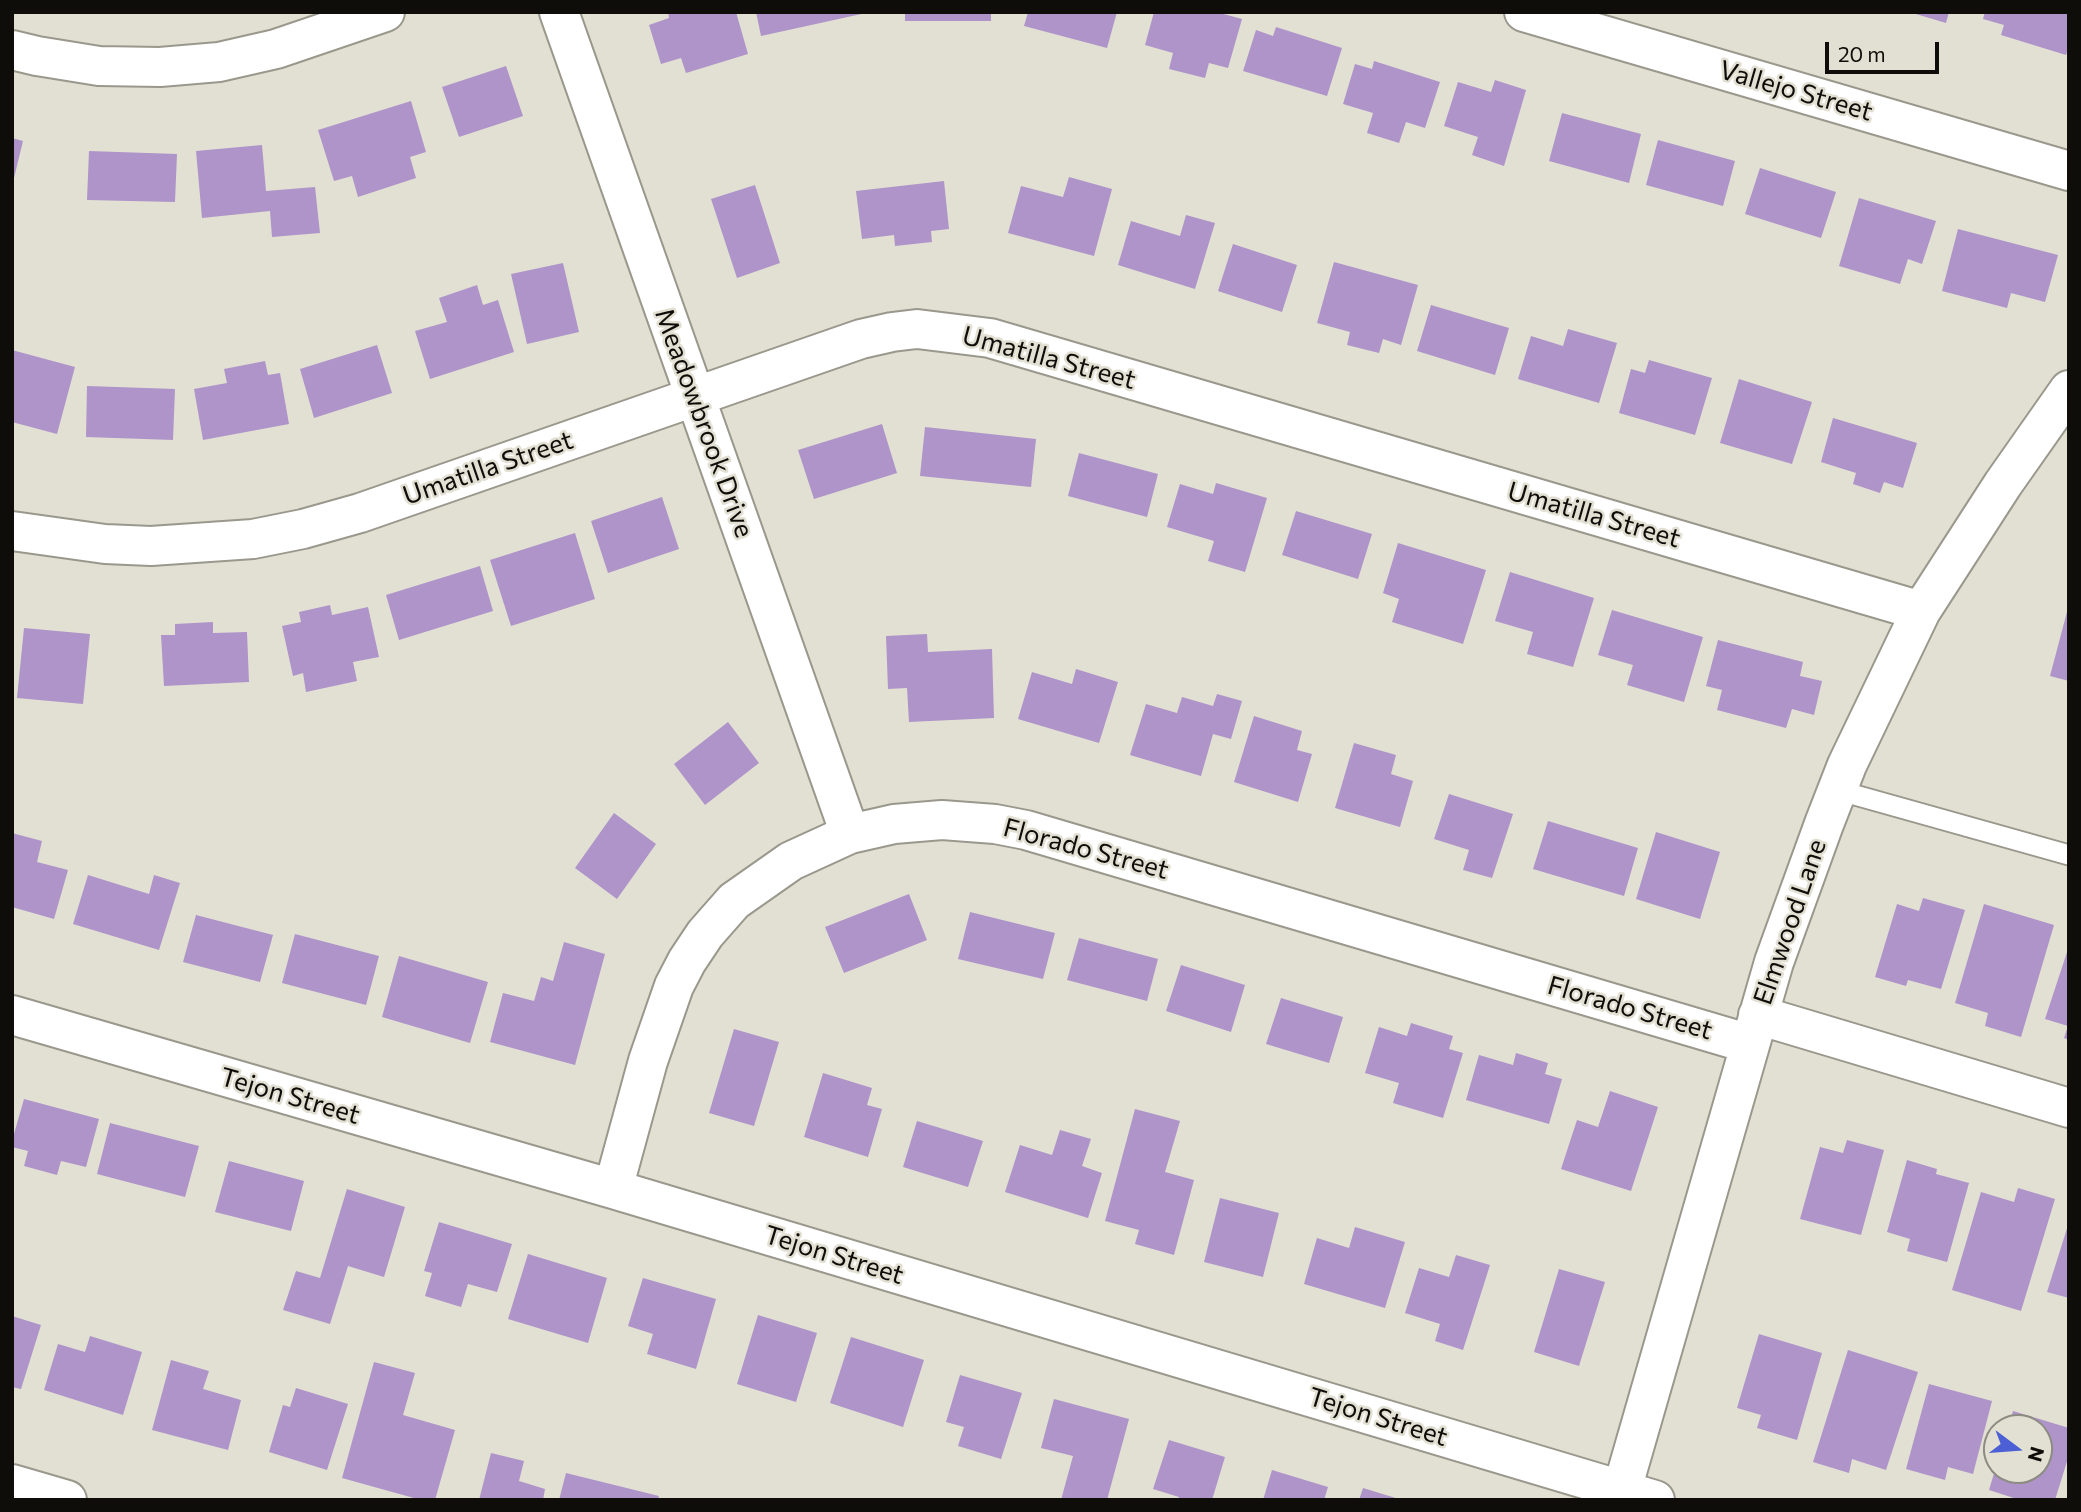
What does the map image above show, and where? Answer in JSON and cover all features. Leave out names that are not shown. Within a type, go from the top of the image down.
[{"type":"street","points":[[12,50],[99,66],[160,68],[207,63],[276,49],[385,12]]},
{"type":"street","name":"Meadowbrook Drive","points":[[559,12],[850,834]]},
{"type":"street","name":"Vallejo Street","points":[[1524,12],[2069,171]]},
{"type":"street","name":"Umatilla Street","points":[[12,531],[105,544],[151,546],[266,537],[303,529],[360,513],[861,339],[917,329],[977,335],[1003,341],[1921,611]]},
{"type":"street","name":"Elmwood Lane","points":[[1632,1497],[1754,1029],[1774,962],[1847,765],[1921,611],[2003,484],[2062,412]]},
{"type":"street","name":"Florado Street","points":[[613,1189],[648,1061],[674,986],[705,934],[734,901],[791,861],[850,834],[894,824],[942,820],[995,824],[1026,830],[1754,1029],[2069,1108]]},
{"type":"street","name":"Tejon Street","points":[[12,1015],[613,1189],[1632,1497]]},
{"type":"street","points":[[12,1484],[67,1500]]},
{"type":"lane","points":[[1838,790],[2069,855]]},
{"type":"building","points":[[668,12],[736,12],[748,54],[686,73],[681,58],[661,64],[649,25],[669,18]]},
{"type":"building","points":[[756,12],[866,12],[866,13],[761,36]]},
{"type":"building","points":[[905,12],[991,12],[991,21],[905,21]]},
{"type":"building","points":[[1028,12],[1117,12],[1107,48],[1024,26]]},
{"type":"building","points":[[1154,12],[1216,12],[1242,19],[1228,68],[1209,63],[1205,78],[1169,69],[1173,53],[1145,45]]},
{"type":"building","points":[[1909,12],[1949,12],[1946,23]]},
{"type":"building","points":[[1985,12],[2069,12],[2069,46],[2066,55],[2001,35],[2004,25],[1983,19]]},
{"type":"building","points":[[1276,27],[1342,48],[1327,96],[1243,71],[1256,30],[1273,36]]},
{"type":"building","points":[[1374,61],[1440,82],[1425,128],[1406,122],[1399,143],[1367,133],[1373,113],[1343,104],[1355,64],[1372,69]]},
{"type":"building","points":[[506,66],[523,116],[459,137],[442,87]]},
{"type":"building","points":[[1495,80],[1526,90],[1504,166],[1472,155],[1478,137],[1444,126],[1458,82],[1491,92]]},
{"type":"building","points":[[411,101],[426,152],[410,157],[416,178],[358,197],[352,176],[334,181],[318,130]]},
{"type":"building","points":[[1562,113],[1641,134],[1629,183],[1549,161]]},
{"type":"building","points":[[12,138],[23,141],[13,182],[12,182]]},
{"type":"building","points":[[1658,140],[1735,161],[1723,206],[1646,185]]},
{"type":"building","points":[[262,145],[266,191],[315,187],[320,233],[272,237],[270,211],[202,218],[196,151]]},
{"type":"building","points":[[89,151],[177,154],[175,202],[87,200]]},
{"type":"building","points":[[1760,168],[1836,192],[1821,238],[1745,214]]},
{"type":"building","points":[[1069,177],[1112,189],[1094,256],[1008,233],[1021,186],[1063,197]]},
{"type":"building","points":[[944,181],[949,229],[931,231],[932,242],[895,246],[894,235],[862,239],[856,191]]},
{"type":"building","points":[[755,185],[780,263],[737,278],[711,199]]},
{"type":"building","points":[[1859,198],[1936,221],[1922,264],[1908,259],[1900,284],[1839,266]]},
{"type":"building","points":[[1186,215],[1215,223],[1195,289],[1118,265],[1131,221],[1180,236]]},
{"type":"building","points":[[1958,229],[2058,255],[2045,302],[2011,293],[2007,308],[1942,291]]},
{"type":"building","points":[[1233,244],[1297,265],[1282,312],[1218,291]]},
{"type":"building","points":[[1334,262],[1418,285],[1401,345],[1383,339],[1379,353],[1347,345],[1350,332],[1317,323]]},
{"type":"building","points":[[563,263],[579,332],[527,344],[511,274]]},
{"type":"building","points":[[477,285],[483,305],[498,300],[514,352],[430,379],[415,331],[447,322],[439,298]]},
{"type":"building","points":[[1431,305],[1509,328],[1495,375],[1417,351]]},
{"type":"building","points":[[1568,329],[1617,343],[1599,403],[1518,379],[1531,336],[1563,346]]},
{"type":"building","points":[[377,345],[392,393],[314,418],[300,369]]},
{"type":"building","points":[[12,350],[75,367],[57,434],[12,422]]},
{"type":"building","points":[[1649,360],[1712,378],[1695,435],[1619,413],[1631,369],[1645,373]]},
{"type":"building","points":[[265,361],[268,375],[280,373],[289,424],[203,440],[194,389],[227,383],[224,369]]},
{"type":"building","points":[[1739,379],[1812,402],[1792,464],[1720,443]]},
{"type":"building","points":[[87,386],[175,389],[173,440],[86,437]]},
{"type":"building","points":[[1833,418],[1917,443],[1903,488],[1884,482],[1880,493],[1853,484],[1856,473],[1821,462]]},
{"type":"building","points":[[882,424],[897,473],[814,499],[798,450]]},
{"type":"building","points":[[925,427],[1036,439],[1031,487],[920,476]]},
{"type":"building","points":[[1079,453],[1158,474],[1147,517],[1068,496]]},
{"type":"building","points":[[1216,483],[1267,498],[1245,572],[1208,561],[1214,541],[1167,527],[1180,484],[1213,494]]},
{"type":"building","points":[[662,497],[679,549],[608,573],[591,521]]},
{"type":"building","points":[[1296,511],[1372,534],[1358,579],[1282,555]]},
{"type":"building","points":[[575,533],[595,599],[511,626],[490,560]]},
{"type":"building","points":[[1398,543],[1486,570],[1463,644],[1392,622],[1399,599],[1383,593]]},
{"type":"building","points":[[480,566],[493,611],[399,640],[386,595]]},
{"type":"building","points":[[1510,572],[1594,598],[1573,667],[1527,654],[1533,632],[1495,621]]},
{"type":"building","points":[[330,605],[332,615],[368,607],[379,657],[353,662],[357,681],[306,692],[303,673],[293,676],[282,626],[301,622],[299,612]]},
{"type":"building","points":[[2069,608],[2069,681],[2050,676]]},
{"type":"building","points":[[1612,610],[1703,637],[1684,702],[1627,685],[1633,665],[1598,655]]},
{"type":"building","points":[[213,622],[213,633],[247,632],[249,682],[164,686],[161,635],[175,635],[175,624]]},
{"type":"building","points":[[24,628],[90,634],[83,704],[17,698]]},
{"type":"building","points":[[927,634],[928,652],[992,649],[994,718],[909,722],[907,688],[888,689],[886,636]]},
{"type":"building","points":[[1718,640],[1803,662],[1800,676],[1822,681],[1814,715],[1792,709],[1786,728],[1717,710],[1722,690],[1706,686]]},
{"type":"building","points":[[1076,669],[1118,682],[1099,743],[1018,719],[1032,672],[1072,684]]},
{"type":"building","points":[[1217,694],[1242,701],[1231,739],[1213,734],[1201,776],[1130,755],[1146,704],[1177,713],[1182,697],[1213,706]]},
{"type":"building","points":[[1254,716],[1302,731],[1297,750],[1312,754],[1298,802],[1234,782]]},
{"type":"building","points":[[728,722],[759,763],[705,805],[674,764]]},
{"type":"building","points":[[1354,743],[1396,755],[1391,774],[1413,781],[1400,827],[1335,808]]},
{"type":"building","points":[[1449,794],[1513,814],[1492,878],[1463,870],[1469,850],[1434,839]]},
{"type":"building","points":[[614,813],[656,844],[617,899],[575,868]]},
{"type":"building","points":[[1548,821],[1638,848],[1624,896],[1533,869]]},
{"type":"building","points":[[1656,832],[1720,852],[1700,919],[1636,899]]},
{"type":"building","points":[[12,833],[42,841],[37,862],[68,870],[54,919],[12,907]]},
{"type":"building","points":[[88,875],[149,894],[154,875],[180,883],[159,950],[73,924]]},
{"type":"building","points":[[909,894],[927,940],[844,973],[825,927]]},
{"type":"building","points":[[1923,898],[1965,910],[1941,989],[1908,980],[1906,986],[1875,977],[1897,904],[1919,911]]},
{"type":"building","points":[[1984,904],[2054,925],[2021,1037],[1985,1026],[1988,1013],[1955,1003]]},
{"type":"building","points":[[970,912],[1055,933],[1043,979],[958,959]]},
{"type":"building","points":[[196,915],[273,935],[260,982],[183,962]]},
{"type":"building","points":[[295,934],[379,956],[366,1005],[282,983]]},
{"type":"building","points":[[1079,938],[1158,959],[1147,1001],[1067,980]]},
{"type":"building","points":[[564,942],[605,954],[575,1065],[490,1042],[503,993],[534,1001],[541,977],[553,981]]},
{"type":"building","points":[[2069,946],[2069,1040],[2064,1038],[2068,1026],[2045,1019]]},
{"type":"building","points":[[399,956],[488,982],[470,1043],[382,1017]]},
{"type":"building","points":[[1181,965],[1245,985],[1231,1032],[1166,1011]]},
{"type":"building","points":[[1281,998],[1343,1017],[1329,1063],[1266,1044]]},
{"type":"building","points":[[1411,1023],[1453,1036],[1449,1049],[1463,1053],[1443,1118],[1393,1103],[1399,1083],[1365,1073],[1379,1027],[1407,1036]]},
{"type":"building","points":[[734,1029],[779,1042],[754,1126],[709,1113]]},
{"type":"building","points":[[1516,1053],[1548,1063],[1545,1074],[1562,1079],[1549,1124],[1466,1100],[1479,1055],[1513,1065]]},
{"type":"building","points":[[823,1073],[872,1088],[867,1105],[882,1109],[868,1157],[804,1137]]},
{"type":"building","points":[[1610,1091],[1658,1107],[1631,1191],[1561,1169],[1577,1120],[1598,1127]]},
{"type":"building","points":[[24,1099],[99,1119],[86,1167],[61,1161],[57,1175],[24,1166],[28,1151],[12,1147],[12,1141]]},
{"type":"building","points":[[1135,1109],[1180,1121],[1165,1172],[1194,1180],[1174,1255],[1135,1244],[1139,1230],[1105,1221]]},
{"type":"building","points":[[917,1121],[983,1141],[968,1187],[903,1167]]},
{"type":"building","points":[[110,1123],[199,1146],[185,1197],[97,1174]]},
{"type":"building","points":[[1060,1130],[1091,1139],[1082,1166],[1102,1173],[1088,1218],[1005,1192],[1020,1145],[1052,1155]]},
{"type":"building","points":[[1847,1140],[1884,1150],[1861,1235],[1800,1219],[1820,1147],[1843,1153]]},
{"type":"building","points":[[1907,1160],[1937,1169],[1936,1174],[1969,1183],[1947,1262],[1907,1251],[1910,1239],[1887,1232]]},
{"type":"building","points":[[229,1161],[304,1181],[291,1231],[215,1212]]},
{"type":"building","points":[[2018,1188],[2055,1199],[2021,1311],[1952,1290],[1981,1192],[2014,1202]]},
{"type":"building","points":[[347,1189],[405,1207],[384,1277],[348,1266],[330,1324],[283,1310],[296,1271],[320,1278]]},
{"type":"building","points":[[1220,1198],[1279,1213],[1263,1277],[1204,1262]]},
{"type":"building","points":[[439,1222],[512,1244],[497,1292],[468,1284],[461,1307],[425,1296],[432,1273],[424,1271]]},
{"type":"building","points":[[2069,1222],[2069,1298],[2047,1292]]},
{"type":"building","points":[[1355,1227],[1405,1242],[1385,1308],[1304,1284],[1317,1238],[1349,1248]]},
{"type":"building","points":[[528,1254],[607,1278],[588,1343],[508,1319]]},
{"type":"building","points":[[1456,1255],[1490,1265],[1463,1350],[1435,1341],[1440,1324],[1405,1313],[1419,1268],[1449,1277]]},
{"type":"building","points":[[1559,1269],[1605,1282],[1579,1366],[1534,1352]]},
{"type":"building","points":[[643,1278],[716,1299],[696,1369],[647,1354],[653,1334],[628,1326]]},
{"type":"building","points":[[758,1315],[817,1333],[796,1402],[737,1384]]},
{"type":"building","points":[[12,1316],[41,1325],[21,1389],[12,1387]]},
{"type":"building","points":[[1759,1334],[1822,1353],[1797,1440],[1757,1428],[1761,1415],[1737,1408]]},
{"type":"building","points":[[90,1336],[142,1352],[123,1415],[44,1390],[58,1344],[85,1352]]},
{"type":"building","points":[[851,1337],[924,1360],[903,1427],[830,1403]]},
{"type":"building","points":[[1848,1350],[1918,1372],[1886,1470],[1852,1459],[1849,1473],[1813,1462]]},
{"type":"building","points":[[171,1360],[209,1371],[203,1389],[241,1400],[228,1450],[152,1430]]},
{"type":"building","points":[[374,1362],[415,1373],[403,1415],[455,1430],[435,1500],[421,1500],[342,1478]]},
{"type":"building","points":[[960,1375],[1022,1393],[1001,1459],[958,1446],[964,1427],[946,1422]]},
{"type":"building","points":[[1929,1384],[1992,1401],[1989,1414],[1983,1414],[1983,1436],[1973,1474],[1948,1467],[1945,1480],[1906,1469]]},
{"type":"building","points":[[296,1388],[348,1404],[327,1470],[269,1452],[283,1405],[290,1407]]},
{"type":"building","points":[[1054,1399],[1129,1419],[1107,1500],[1061,1500],[1073,1456],[1041,1448]]},
{"type":"building","points":[[2053,1423],[2069,1428],[2069,1455],[2055,1500],[2020,1500],[1989,1490],[1991,1484],[2053,1484]]},
{"type":"building","points":[[1169,1440],[1225,1457],[1212,1500],[1178,1500],[1179,1497],[1153,1489]]},
{"type":"building","points":[[491,1453],[524,1461],[519,1481],[545,1489],[543,1500],[479,1500]]},
{"type":"building","points":[[1272,1470],[1328,1487],[1324,1500],[1263,1500]]},
{"type":"building","points":[[566,1473],[659,1496],[658,1500],[559,1500]]},
{"type":"building","points":[[1363,1488],[1399,1499],[1359,1500]]}]
